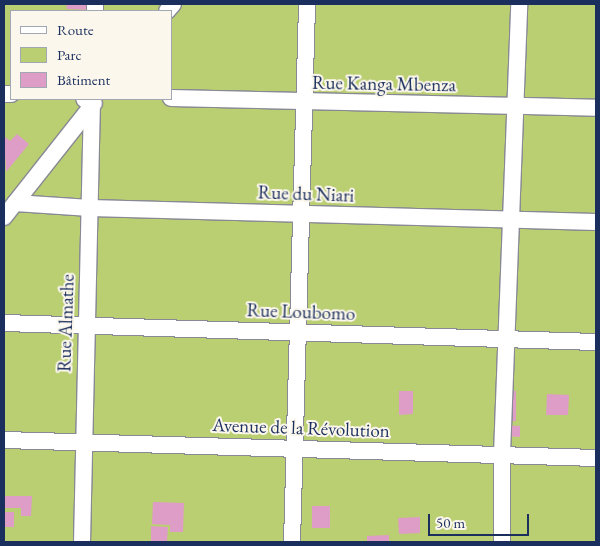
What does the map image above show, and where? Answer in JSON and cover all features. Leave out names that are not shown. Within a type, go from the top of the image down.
[{"type":"street","points":[[292,542],[303,214],[307,4]]},
{"type":"street","points":[[502,542],[502,454],[519,4]]},
{"type":"street","name":"Rue Kanga Mbenza","points":[[172,98],[514,108],[596,108]]},
{"type":"street","points":[[4,217],[91,101]]},
{"type":"street","name":"Rue Almathe","points":[[82,542],[91,101]]},
{"type":"street","name":"Rue du Niari","points":[[15,203],[90,208],[596,222]]},
{"type":"street","name":"Rue Loubomo","points":[[4,323],[596,342]]},
{"type":"street","name":"Avenue de la Révolution","points":[[4,440],[596,458]]},
{"type":"green space","points":[[4,4],[596,4],[596,542],[4,542]]},
{"type":"building","points":[[66,4],[90,4],[90,10],[67,9]]},
{"type":"building","points":[[17,134],[29,144],[6,172],[4,136],[10,141]]},
{"type":"building","points":[[399,391],[413,391],[413,414],[399,415]]},
{"type":"building","points":[[506,391],[516,391],[516,421],[507,421]]},
{"type":"building","points":[[547,394],[569,395],[568,415],[546,415]]},
{"type":"building","points":[[506,425],[520,426],[520,437],[506,436]]},
{"type":"building","points":[[4,496],[32,496],[31,516],[21,516],[21,508],[4,508]]},
{"type":"building","points":[[153,502],[184,503],[183,532],[170,532],[170,525],[152,524]]},
{"type":"building","points":[[312,506],[330,506],[330,528],[312,528]]},
{"type":"building","points":[[4,512],[14,512],[14,527],[4,527]]},
{"type":"building","points":[[420,517],[420,533],[399,534],[398,518]]},
{"type":"building","points":[[151,526],[168,527],[167,542],[151,542]]},
{"type":"building","points":[[389,535],[389,542],[367,542],[367,536]]}]
